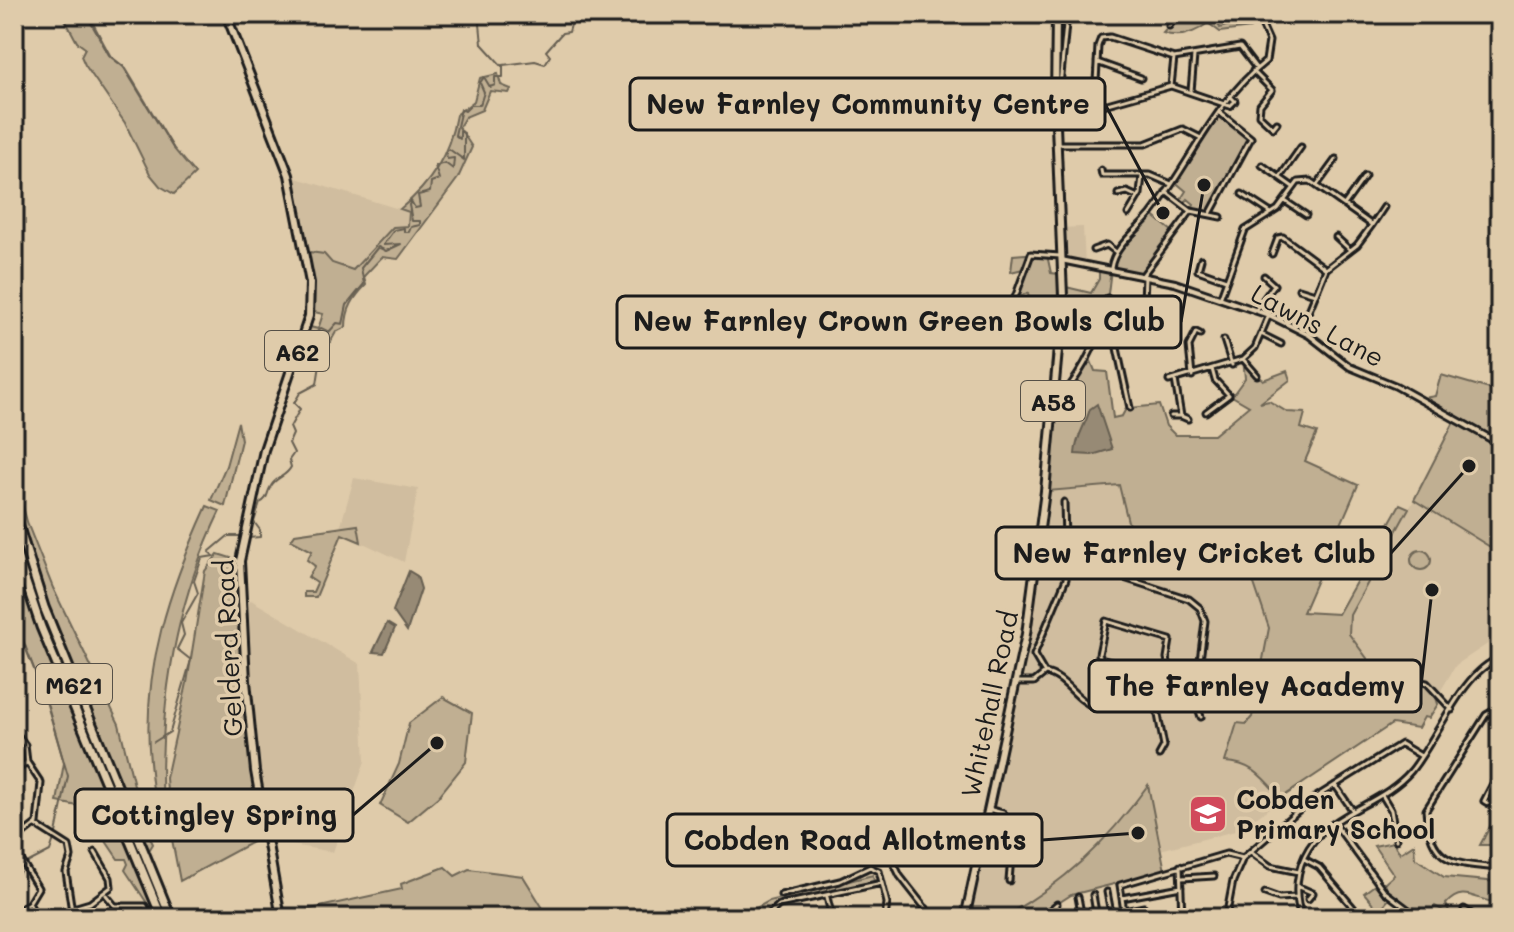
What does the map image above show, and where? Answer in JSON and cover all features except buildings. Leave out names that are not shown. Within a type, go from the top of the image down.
[{"type":"highway","name":"M621","points":[[14,512],[44,607],[142,858],[162,918]]},
{"type":"highway","name":"M621","points":[[14,547],[41,627],[171,918]]},
{"type":"main road","name":"Gelderd Road","points":[[226,14],[289,175],[310,283],[309,316],[264,450],[240,561],[245,667],[255,771],[281,918]]},
{"type":"main road","name":"Whitehall Road","points":[[965,918],[1026,634],[1053,398],[1063,296],[1055,113],[1056,14]]},
{"type":"street","name":"Whitehall Road","points":[[1055,113],[1060,101],[1067,14]]},
{"type":"street","points":[[1078,14],[1094,14]]},
{"type":"street","points":[[1169,26],[1178,14]]},
{"type":"street","points":[[1111,268],[1116,252],[1166,192],[1225,102],[1270,54],[1269,41],[1257,14]]},
{"type":"street","points":[[1225,102],[1171,86],[1102,107],[1096,103],[1101,38],[1110,37],[1174,58],[1240,47],[1272,90],[1260,105],[1259,115],[1273,128],[1277,123]]},
{"type":"street","points":[[1054,47],[1063,47]]},
{"type":"street","points":[[1191,91],[1194,56]]},
{"type":"street","points":[[1171,86],[1174,58]]},
{"type":"street","points":[[1097,62],[1141,78]]},
{"type":"street","points":[[1210,214],[1251,138],[1219,112]]},
{"type":"street","points":[[1056,144],[1145,144],[1183,129],[1201,138]]},
{"type":"street","points":[[1280,177],[1301,147]]},
{"type":"street","points":[[1317,185],[1336,159]]},
{"type":"street","points":[[1262,165],[1293,187]]},
{"type":"street","points":[[1101,170],[1102,175],[1157,176],[1171,184]]},
{"type":"street","points":[[1128,214],[1138,197],[1142,176]]},
{"type":"street","points":[[1344,205],[1365,176]]},
{"type":"street","points":[[1221,296],[1245,230],[1271,213],[1285,201],[1293,187],[1304,180],[1317,185],[1372,225]]},
{"type":"street","points":[[1118,194],[1127,192],[1138,197]]},
{"type":"street","points":[[1166,192],[1191,211],[1221,217]]},
{"type":"street","points":[[1242,194],[1271,213]]},
{"type":"street","points":[[1285,201],[1306,215]]},
{"type":"street","points":[[1301,330],[1326,269],[1357,245],[1384,207]]},
{"type":"street","points":[[1145,337],[1144,276],[1191,211]]},
{"type":"street","points":[[1272,254],[1278,238],[1283,237],[1326,269]]},
{"type":"street","points":[[1336,237],[1349,249]]},
{"type":"street","points":[[1093,250],[1107,245],[1116,252]]},
{"type":"street","points":[[1012,306],[1031,254],[1060,258]]},
{"type":"street","name":"Lawns Lane","points":[[1060,258],[1221,296],[1269,315],[1301,330],[1350,367],[1396,386],[1500,444]]},
{"type":"street","points":[[1201,259],[1198,270],[1226,280]]},
{"type":"street","points":[[1264,276],[1274,285]]},
{"type":"street","points":[[1256,310],[1279,282]]},
{"type":"street","points":[[1299,289],[1315,294]]},
{"type":"street","points":[[1053,398],[1061,397],[1072,384],[1100,330],[1107,300],[1130,408]]},
{"type":"street","points":[[1147,315],[1170,323]]},
{"type":"street","points":[[1169,381],[1232,365],[1243,359],[1262,335],[1269,315]]},
{"type":"street","points":[[1192,376],[1189,346],[1196,332]]},
{"type":"street","points":[[1262,335],[1279,345]]},
{"type":"street","points":[[1224,340],[1232,365]]},
{"type":"street","points":[[1243,359],[1257,375]]},
{"type":"street","points":[[1206,412],[1229,395],[1215,380],[1212,369]]},
{"type":"street","points":[[1175,380],[1181,416]]},
{"type":"street","points":[[1171,416],[1188,419]]},
{"type":"street","points":[[1045,673],[1034,655],[1066,579],[1064,502]]},
{"type":"street","points":[[1016,682],[1034,682],[1045,673],[1053,674],[1087,704],[1095,707],[1191,686],[1198,676],[1202,649],[1205,621],[1200,608],[1189,599],[1124,578]]},
{"type":"street","points":[[1101,659],[1099,654],[1106,621],[1166,638],[1170,640],[1167,658],[1174,690]]},
{"type":"street","points":[[1302,918],[1297,896],[1299,872],[1319,835],[1402,781],[1476,674],[1500,658]]},
{"type":"street","points":[[1101,659],[1134,669],[1141,697]]},
{"type":"street","points":[[1094,664],[1101,659]]},
{"type":"street","points":[[1378,674],[1427,683],[1452,710]]},
{"type":"street","points":[[1191,686],[1201,717]]},
{"type":"street","points":[[1154,694],[1164,746],[1159,755]]},
{"type":"street","points":[[1498,707],[1486,715],[1426,810],[1430,839],[1443,857],[1461,865],[1500,868]]},
{"type":"street","points":[[14,730],[27,750],[27,762],[41,783],[36,825],[14,841]]},
{"type":"street","points":[[1226,918],[1233,881],[1243,858],[1308,802],[1401,744],[1421,756]]},
{"type":"street","points":[[14,773],[27,762]]},
{"type":"street","points":[[1489,804],[1484,801],[1500,770]]},
{"type":"street","points":[[1335,785],[1353,811]]},
{"type":"street","points":[[1382,794],[1391,810],[1396,840]]},
{"type":"street","points":[[988,809],[1003,813],[1007,818],[1014,843],[1009,881]]},
{"type":"street","points":[[1334,823],[1385,892],[1417,916]]},
{"type":"street","points":[[36,825],[69,846],[71,857],[66,872],[73,918]]},
{"type":"street","points":[[884,843],[900,876],[933,918]]},
{"type":"street","points":[[1014,843],[1036,847]]},
{"type":"street","points":[[14,848],[38,888],[18,916]]},
{"type":"street","points":[[73,908],[105,895],[111,887],[110,878],[95,852]]},
{"type":"street","points":[[1251,852],[1270,866],[1299,872]]},
{"type":"street","points":[[1125,918],[1120,885],[1226,854],[1243,858]]},
{"type":"street","points":[[1304,859],[1319,867],[1362,918]]},
{"type":"street","points":[[1154,918],[1182,916],[1180,866]]},
{"type":"street","points":[[781,895],[840,881],[870,867],[879,871],[887,903],[885,918]]},
{"type":"street","points":[[1181,878],[1214,876]]},
{"type":"street","points":[[765,918],[779,905],[882,883]]},
{"type":"street","points":[[1297,886],[1313,893],[1308,899]]},
{"type":"street","points":[[1122,898],[1181,887]]},
{"type":"street","points":[[1107,892],[1112,918]]},
{"type":"street","points":[[1265,893],[1279,898],[1297,896]]},
{"type":"street","points":[[105,895],[115,906],[145,906],[151,918]]},
{"type":"street","points":[[1093,895],[1097,918]]},
{"type":"street","points":[[827,897],[832,918]]},
{"type":"street","points":[[1078,897],[1082,918]]},
{"type":"street","points":[[29,903],[37,918]]},
{"type":"street","points":[[1041,918],[1057,904]]},
{"type":"street","points":[[1124,911],[1144,907]]},
{"type":"street","points":[[920,918],[926,908]]},
{"type":"street","points":[[1464,909],[1477,918]]},
{"type":"shaded area","points":[[62,14],[88,14],[111,57],[126,69],[174,149],[195,174],[174,194],[160,186],[150,174],[125,123],[85,65],[81,56],[85,48],[77,42]]},
{"type":"shaded area","points":[[1180,14],[1213,14],[1209,17],[1216,19],[1220,28],[1240,21],[1238,14],[1251,19],[1250,28],[1220,32],[1208,23],[1187,34],[1163,33],[1173,22],[1176,24]]},
{"type":"shaded area","points":[[498,74],[501,85],[511,89],[509,93],[490,91],[482,110],[465,117],[459,127],[472,147],[458,178],[398,259],[382,257],[364,276],[366,285],[352,304],[346,327],[336,332],[327,348],[307,331],[310,327],[318,329],[323,314],[314,312],[309,252],[324,254],[332,263],[353,270],[393,227],[408,226],[409,212],[400,209],[437,168],[449,143],[456,115],[474,101],[480,78]]},
{"type":"shaded area","points":[[1219,112],[1251,138],[1210,214],[1191,211],[1194,204],[1188,199],[1183,205],[1179,202],[1186,191],[1173,180]]},
{"type":"shaded area","points":[[293,177],[409,212],[408,226],[393,227],[353,270],[332,263],[324,254],[309,252]]},
{"type":"shaded area","points":[[1151,214],[1173,232],[1142,276],[1111,269],[1107,302],[1093,345],[1075,332],[1078,301],[1062,300],[1062,286],[1091,293],[1099,279],[1099,266],[1111,268],[1116,252]]},
{"type":"shaded area","points":[[1083,227],[1085,264],[1061,260],[1059,228]]},
{"type":"shaded area","points":[[1013,255],[1047,255],[1051,273],[1059,274],[1052,397],[1038,412],[1049,395],[1054,333],[1045,324],[1032,319],[1028,293],[1015,298],[1023,269],[1011,272]]},
{"type":"shaded area","points":[[1088,354],[1095,371],[1107,372],[1113,418],[1122,416],[1128,405],[1130,408],[1159,405],[1166,426],[1175,435],[1214,435],[1249,406],[1232,396],[1245,378],[1243,359],[1263,380],[1287,371],[1290,380],[1260,403],[1269,401],[1287,412],[1305,413],[1301,428],[1317,433],[1305,461],[1358,485],[1303,612],[1338,614],[1400,504],[1409,508],[1350,615],[1349,634],[1378,673],[1415,680],[1430,688],[1438,704],[1429,718],[1424,717],[1418,728],[1392,724],[1281,798],[1250,769],[1225,762],[1237,723],[1246,724],[1252,717],[1269,628],[1247,563],[1134,546],[1119,485],[1048,491],[1057,397],[1072,384]]},
{"type":"shaded area","points":[[1441,375],[1500,392],[1500,553],[1414,500],[1455,420],[1418,399],[1435,396]]},
{"type":"shaded area","points":[[1097,404],[1112,449],[1092,455],[1075,454],[1090,409]]},
{"type":"shaded area","points":[[238,422],[241,440],[225,506],[211,500],[226,466]]},
{"type":"shaded area","points":[[14,475],[28,525],[53,588],[119,724],[143,822],[153,844],[148,852],[46,603],[14,504]]},
{"type":"shaded area","points":[[354,478],[418,489],[404,562],[361,542],[358,525],[340,528]]},
{"type":"shaded area","points":[[1119,485],[1134,546],[1247,563],[1269,627],[1252,717],[1246,724],[1237,723],[1225,762],[1242,763],[1255,769],[1281,798],[1243,829],[1160,850],[1148,786],[1099,846],[1059,884],[1001,918],[969,918],[1019,682],[1048,491]]},
{"type":"shaded area","points":[[1414,500],[1500,553],[1500,641],[1492,641],[1456,665],[1437,697],[1436,690],[1378,674],[1349,634],[1350,615]]},
{"type":"shaded area","points":[[207,506],[220,511],[191,584],[172,660],[163,737],[163,814],[155,796],[150,762],[148,728],[154,662],[170,598]]},
{"type":"shaded area","points":[[358,525],[361,542],[342,534],[316,597],[304,597],[304,592],[313,592],[317,583],[308,577],[315,566],[307,560],[312,551],[291,540],[295,534]]},
{"type":"shaded area","points":[[14,529],[39,604],[112,783],[36,600]]},
{"type":"shaded area","points":[[1421,550],[1428,553],[1431,560],[1428,567],[1421,570],[1414,567],[1411,560],[1414,553]]},
{"type":"shaded area","points":[[218,554],[237,560],[242,694],[260,838],[180,881],[170,829],[166,778],[187,683],[205,571]]},
{"type":"shaded area","points":[[14,566],[157,918],[125,870],[128,864],[126,859],[118,859],[83,807],[57,802],[64,763],[48,706],[14,616]]},
{"type":"shaded area","points":[[409,571],[417,576],[421,589],[407,631],[393,611]]},
{"type":"shaded area","points":[[251,600],[360,664],[365,761],[333,852],[269,841],[248,651],[245,604]]},
{"type":"shaded area","points":[[387,623],[395,628],[384,653],[373,652]]},
{"type":"shaded area","points":[[443,697],[472,713],[466,762],[438,797],[408,822],[380,805],[399,764],[409,723]]},
{"type":"shaded area","points":[[1148,785],[1165,871],[1071,895],[1035,918],[1001,918],[1045,891],[1100,844]]},
{"type":"shaded area","points":[[1500,808],[1500,845],[1480,845]]},
{"type":"shaded area","points":[[1393,842],[1400,853],[1414,844],[1415,858],[1444,877],[1498,882],[1494,902],[1458,895],[1446,904],[1452,918],[1442,918],[1445,912],[1435,906],[1428,916],[1414,908],[1411,910],[1387,891],[1385,883],[1394,875],[1374,846]]},
{"type":"shaded area","points":[[445,867],[455,876],[469,869],[523,876],[549,918],[508,918],[502,912],[492,918],[284,918],[283,915],[402,889],[401,884]]},
{"type":"shaded area","points":[[873,875],[874,881],[779,905],[765,918],[738,918],[769,901]]},
{"type":"shaded area","points":[[1376,884],[1389,899],[1379,911],[1364,893]]},
{"type":"waterway","points":[[86,14],[109,55],[123,66],[173,148]]},
{"type":"waterway","points":[[479,14],[482,44],[502,66]]},
{"type":"waterway","points":[[248,538],[260,537],[260,530],[254,522],[260,503],[273,483],[291,467],[289,460],[294,453],[289,443],[293,434],[290,427],[300,409],[294,403],[300,393],[317,384],[324,339],[317,332],[321,328],[329,332],[337,323],[343,324],[347,305],[364,284],[361,268],[378,247],[386,251],[401,244],[383,245],[394,230],[404,228],[404,232],[409,232],[411,227],[420,225],[420,221],[412,221],[409,205],[411,201],[415,208],[420,207],[418,195],[430,192],[431,182],[439,179],[435,166],[445,163],[453,169],[454,158],[447,159],[446,152],[449,149],[464,160],[464,133],[460,131],[460,139],[455,135],[461,109],[465,111],[471,105],[480,105],[484,92],[480,83],[484,77],[490,87],[495,85],[495,77],[503,77],[503,65],[535,61],[545,64],[550,56],[546,51],[562,33],[569,32],[572,21],[590,24],[597,14]]},
{"type":"waterway","points":[[154,742],[170,732],[191,660],[177,649],[184,635],[181,623],[198,593],[194,581],[202,558],[214,556],[209,552],[228,536],[240,536]]},
{"type":"waterway","points":[[14,620],[43,691],[68,776],[56,833]]},
{"type":"waterway","points":[[14,883],[23,865],[50,851],[54,839]]},
{"type":"place","name":"New Farnley Crown Green Bowls Club","points":[[1204,185]]},
{"type":"place","name":"New Farnley Community Centre","points":[[1163,213]]},
{"type":"place","name":"New Farnley Cricket Club","points":[[1469,466]]},
{"type":"place","name":"The Farnley Academy","points":[[1432,590]]},
{"type":"place","name":"Cottingley Spring","points":[[437,743]]},
{"type":"place","name":"Cobden Primary School","points":[[1208,814]]},
{"type":"place","name":"Cobden Road Allotments","points":[[1138,833]]}]
